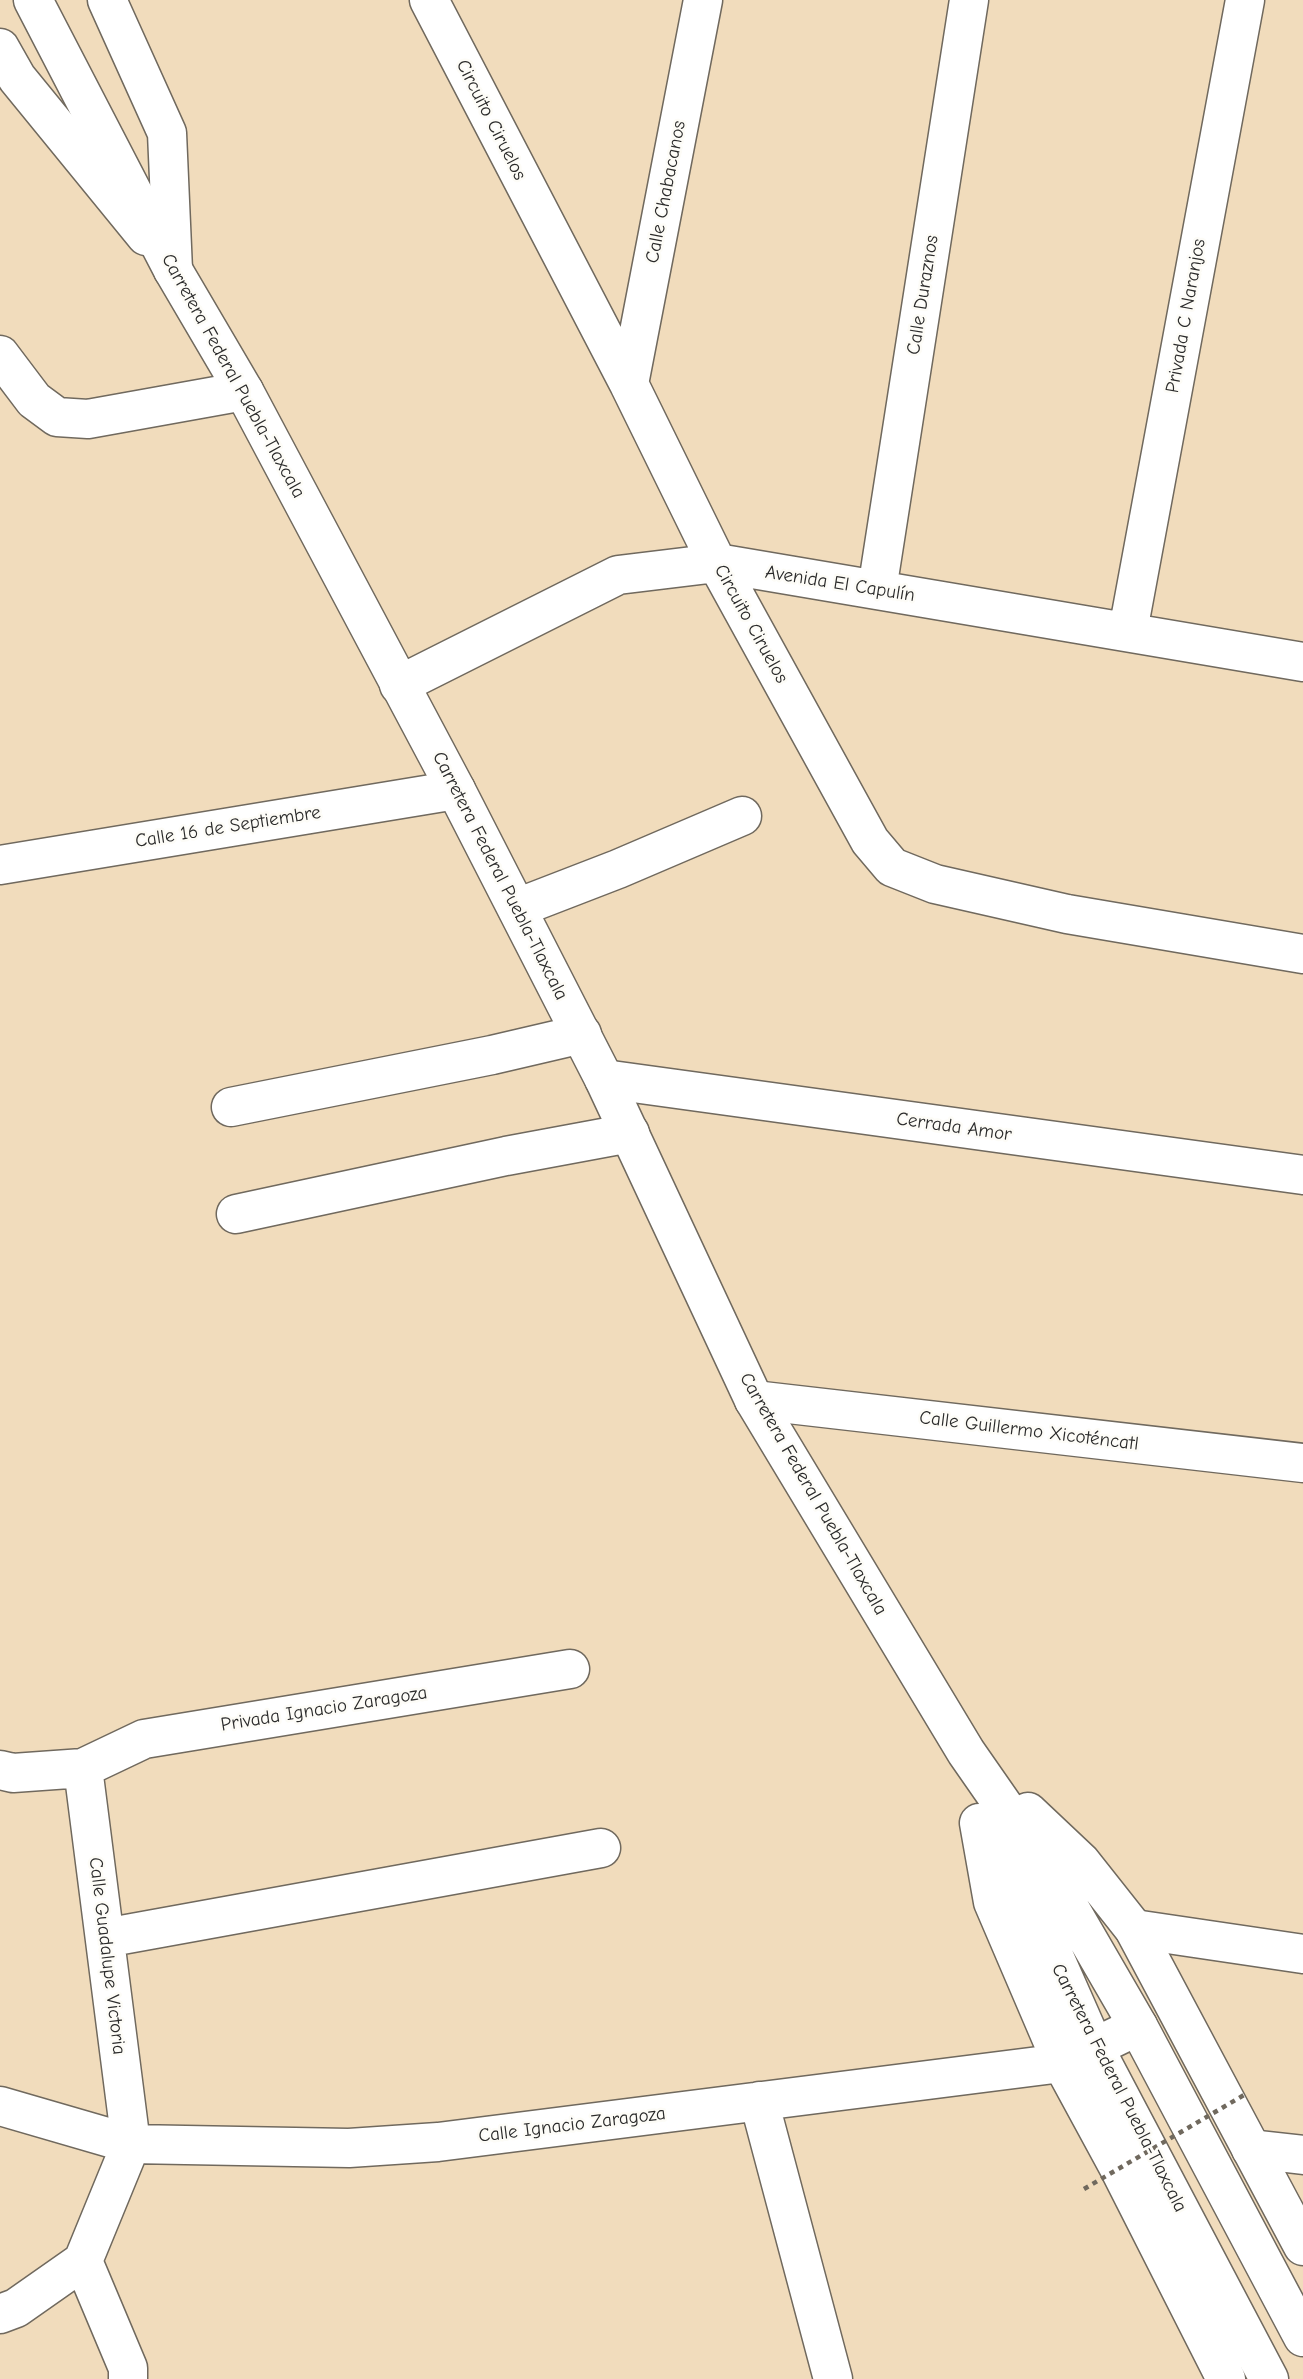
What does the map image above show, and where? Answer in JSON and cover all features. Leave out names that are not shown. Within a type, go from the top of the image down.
[{"type":"street","name":"Carretera Federal Puebla-Tlaxcala","points":[[33,0],[173,270],[244,391],[456,790],[582,1034],[754,1400],[966,1752],[1046,1867],[1138,2026],[1303,2337]]},
{"type":"street","points":[[107,0],[167,133],[173,270]]},
{"type":"street","name":"Circuito Ciruelos","points":[[429,0],[629,384],[717,563],[870,841],[891,867],[935,884],[1067,914],[1303,954]]},
{"type":"street","name":"Calle Chabacanos","points":[[629,384],[703,0]]},
{"type":"street","name":"Calle Duraznos","points":[[877,590],[969,0]]},
{"type":"street","name":"Privada C Naranjos","points":[[1128,631],[1245,0]]},
{"type":"street","points":[[0,48],[17,78],[173,270]]},
{"type":"street","points":[[0,355],[34,400],[57,417],[88,419],[244,391]]},
{"type":"street","name":"Avenida El Capulín","points":[[399,685],[618,575],[717,563],[1303,662]]},
{"type":"street","name":"Calle 16 de Septiembre","points":[[0,865],[456,790]]},
{"type":"street","points":[[517,908],[618,869],[742,816]]},
{"type":"street","points":[[231,1107],[492,1055],[582,1034]]},
{"type":"street","name":"Cerrada Amor","points":[[604,1079],[1303,1175]]},
{"type":"street","points":[[236,1214],[506,1156],[630,1133]]},
{"type":"street","name":"Calle Guillermo Xicoténcatl","points":[[754,1400],[1303,1462]]},
{"type":"street","name":"Privada Ignacio Zaragoza","points":[[83,1768],[144,1739],[570,1669]]},
{"type":"street","name":"Carretera Federal Puebla-Tlaxcala","points":[[966,1752],[1081,1862],[1134,1929],[1303,2246]]},
{"type":"street","name":"Carretera Federal Puebla-Tlaxcala","points":[[966,1752],[993,1902],[1078,2055],[1269,2379]]},
{"type":"street","points":[[0,1770],[13,1773],[83,1768]]},
{"type":"street","name":"Calle Guadalupe Victoria","points":[[83,1768],[131,2144]]},
{"type":"street","points":[[105,1938],[601,1848]]},
{"type":"street","points":[[1134,1929],[1303,1954]]},
{"type":"street","name":"Calle Ignacio Zaragoza","points":[[0,2106],[131,2144],[349,2148],[438,2142],[759,2101],[1078,2055],[1138,2026]]},
{"type":"street","name":"Carretera Federal Puebla-Tlaxcala","points":[[1078,2055],[1119,2168],[1226,2379]]},
{"type":"street","points":[[759,2101],[833,2379]]},
{"type":"street","points":[[0,2314],[16,2308],[83,2261],[131,2144]]},
{"type":"street","points":[[1251,2149],[1303,2155]]},
{"type":"street","points":[[83,2261],[128,2368],[128,2379]]},
{"type":"path","points":[[1084,2189],[1244,2095]]}]
